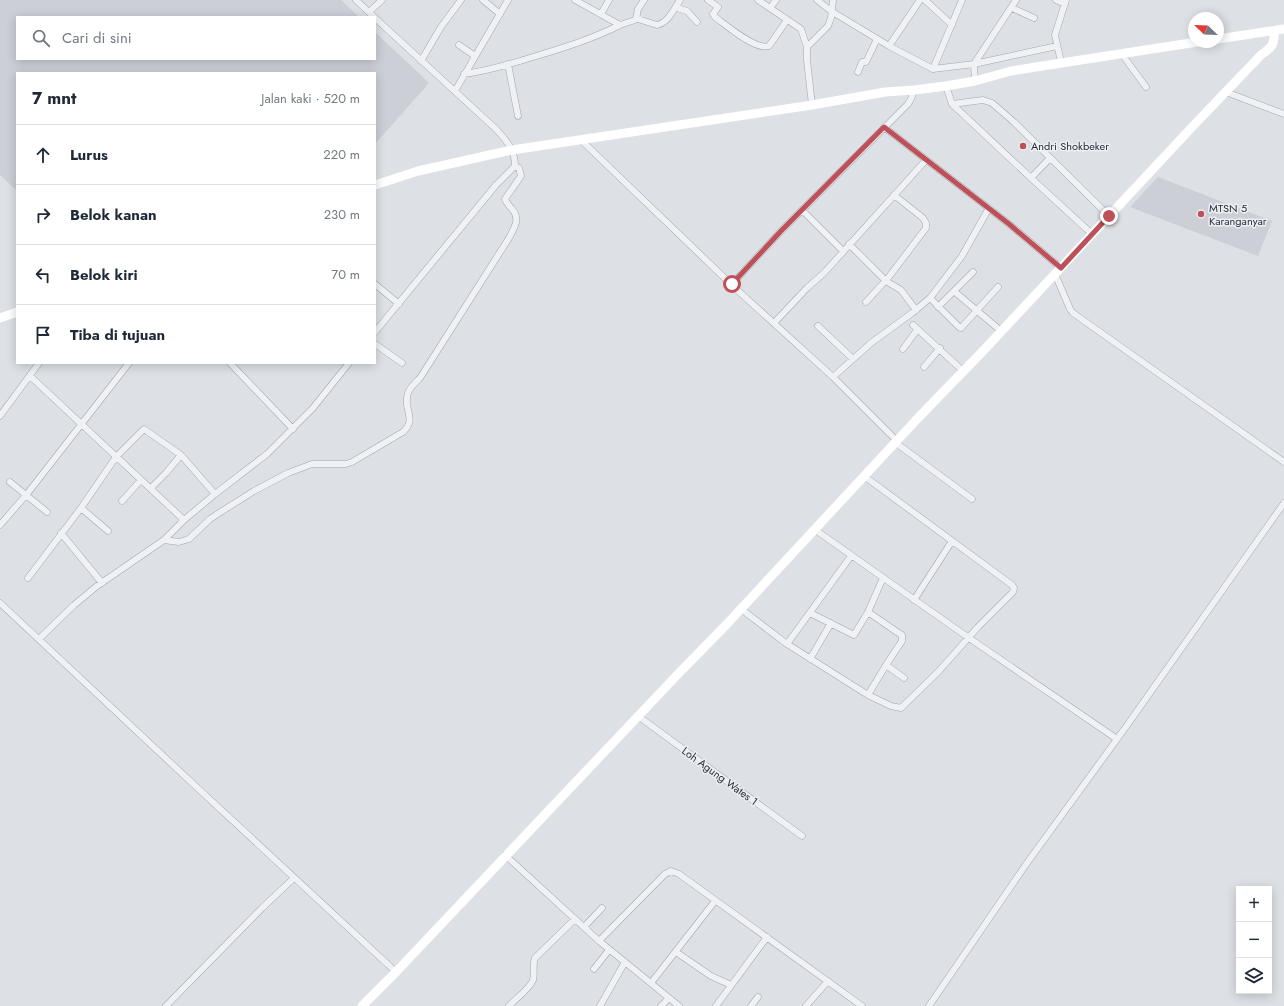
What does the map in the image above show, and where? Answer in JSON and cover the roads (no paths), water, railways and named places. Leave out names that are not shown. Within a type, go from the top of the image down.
[{"type":"main road","points":[[1224,38],[1284,29]]},
{"type":"main road","points":[[362,1006],[741,609],[814,529],[1092,234],[1226,92],[1273,45],[1275,40],[1274,31]]},
{"type":"main road","points":[[376,185],[418,171],[512,149],[582,141],[812,102],[885,92],[946,86],[975,71],[1011,71],[1061,61],[1188,43]]},
{"type":"main road","points":[[0,318],[16,312]]},
{"type":"street","points":[[356,0],[374,16]]},
{"type":"street","points":[[369,12],[382,0]]},
{"type":"street","points":[[421,61],[441,27],[461,0]]},
{"type":"street","points":[[483,0],[500,14]]},
{"type":"street","points":[[455,90],[508,0]]},
{"type":"street","points":[[575,0],[620,25]]},
{"type":"street","points":[[601,14],[609,0]]},
{"type":"street","points":[[636,19],[638,9],[644,0]]},
{"type":"street","points":[[708,0],[718,7],[713,14],[715,17],[746,39],[763,46],[769,46],[787,20]]},
{"type":"street","points":[[758,0],[803,31],[807,47],[812,102]]},
{"type":"street","points":[[770,8],[776,0]]},
{"type":"street","points":[[817,0],[831,11],[877,39],[933,69],[975,71],[1057,46]]},
{"type":"street","points":[[807,47],[828,26],[833,0]]},
{"type":"street","points":[[889,46],[920,0]]},
{"type":"street","points":[[925,0],[952,25]]},
{"type":"street","points":[[933,69],[962,0]]},
{"type":"street","points":[[975,71],[1016,0]]},
{"type":"street","points":[[1056,0],[1066,2],[1055,32],[1061,61]]},
{"type":"street","points":[[464,74],[508,64],[587,40],[636,19],[641,19],[657,26],[666,20],[678,3]]},
{"type":"street","points":[[678,3],[680,9],[687,11],[697,22]]},
{"type":"street","points":[[1012,8],[1034,18]]},
{"type":"street","points":[[376,18],[496,129],[512,149],[515,158],[514,166],[496,184],[376,331]]},
{"type":"street","points":[[858,72],[862,62],[866,62],[877,39]]},
{"type":"street","points":[[459,45],[475,56]]},
{"type":"street","points":[[1121,53],[1146,87]]},
{"type":"street","points":[[508,64],[518,116]]},
{"type":"street","points":[[946,86],[952,104],[1092,234]]},
{"type":"street","points":[[732,284],[802,210],[908,104],[914,90]]},
{"type":"street","points":[[1226,92],[1284,114]]},
{"type":"street","points":[[952,104],[983,100],[992,103],[1014,122],[1109,216]]},
{"type":"street","points":[[884,127],[989,208],[1058,271],[1070,309],[1073,313],[1284,462]]},
{"type":"street","points":[[582,141],[657,214],[833,377],[896,442],[972,498]]},
{"type":"street","points":[[1031,178],[1050,158]]},
{"type":"street","points":[[774,323],[824,273],[926,160]]},
{"type":"street","points":[[164,540],[178,542],[189,539],[210,519],[219,513],[254,491],[288,473],[312,464],[346,464],[352,462],[403,432],[407,428],[411,420],[407,403],[410,389],[420,378],[509,238],[516,223],[516,216],[505,199],[521,176],[518,168],[514,166]]},
{"type":"street","points":[[866,302],[886,281],[923,233],[926,225],[923,218],[894,195]]},
{"type":"street","points":[[833,377],[852,359],[930,298],[962,256],[989,208]]},
{"type":"street","points":[[802,210],[843,251]]},
{"type":"street","points":[[849,244],[886,281],[901,290],[916,310]]},
{"type":"street","points":[[938,307],[955,292],[973,272]]},
{"type":"street","points":[[376,285],[399,304]]},
{"type":"street","points":[[930,298],[961,328],[998,287]]},
{"type":"street","points":[[955,292],[1001,331]]},
{"type":"street","points":[[818,326],[852,359]]},
{"type":"street","points":[[903,349],[915,327],[940,348],[963,371]]},
{"type":"street","points":[[376,345],[402,363]]},
{"type":"street","points":[[924,367],[940,348]]},
{"type":"street","points":[[0,416],[38,364]]},
{"type":"street","points":[[0,525],[27,494],[127,364]]},
{"type":"street","points":[[231,364],[293,429]]},
{"type":"street","points":[[39,639],[74,605],[102,583],[164,540],[184,520],[215,494],[267,454],[313,408],[348,364]]},
{"type":"street","points":[[30,376],[184,520]]},
{"type":"street","points":[[28,578],[81,508],[116,457],[144,429],[181,455],[215,494]]},
{"type":"street","points":[[151,488],[181,455]]},
{"type":"street","points":[[741,609],[787,644],[810,659],[868,695],[891,706],[900,708],[938,672],[1013,592],[1014,588],[1012,585],[864,476]]},
{"type":"street","points":[[122,501],[142,480]]},
{"type":"street","points":[[10,482],[27,494],[47,512]]},
{"type":"street","points":[[928,1006],[1027,863],[1117,739],[1284,503]]},
{"type":"street","points":[[81,508],[108,531]]},
{"type":"street","points":[[814,529],[914,600],[1117,739]]},
{"type":"street","points":[[61,533],[102,583]]},
{"type":"street","points":[[914,600],[952,541]]},
{"type":"street","points":[[787,644],[851,556]]},
{"type":"street","points":[[810,613],[854,635],[868,612],[883,578]]},
{"type":"street","points":[[0,603],[396,972]]},
{"type":"street","points":[[868,612],[902,635],[902,641],[868,695]]},
{"type":"street","points":[[810,659],[831,624]]},
{"type":"street","points":[[886,666],[904,678]]},
{"type":"street","name":"Loh Agung Wates 1","points":[[638,716],[802,836]]},
{"type":"street","points":[[505,855],[599,942],[679,1006]]},
{"type":"street","points":[[599,942],[668,872],[671,871],[678,874],[862,1006]]},
{"type":"street","points":[[166,1006],[262,908],[294,878]]},
{"type":"street","points":[[651,983],[715,901]]},
{"type":"street","points":[[584,927],[602,908]]},
{"type":"street","points":[[509,1006],[531,984],[534,975],[533,963],[535,958],[575,919]]},
{"type":"street","points":[[716,1006],[767,938]]},
{"type":"street","points":[[594,969],[609,950]]},
{"type":"street","points":[[676,952],[711,976],[731,985]]},
{"type":"street","points":[[600,1006],[625,962]]},
{"type":"street","points":[[806,1006],[828,981]]},
{"type":"street","points":[[751,1006],[758,997]]},
{"type":"street","points":[[661,1006],[669,998]]},
{"type":"place","name":"Andri Shokbeker","points":[[1023,146]]},
{"type":"place","name":"MTSN 5 Karanganyar","points":[[1201,214]]}]
